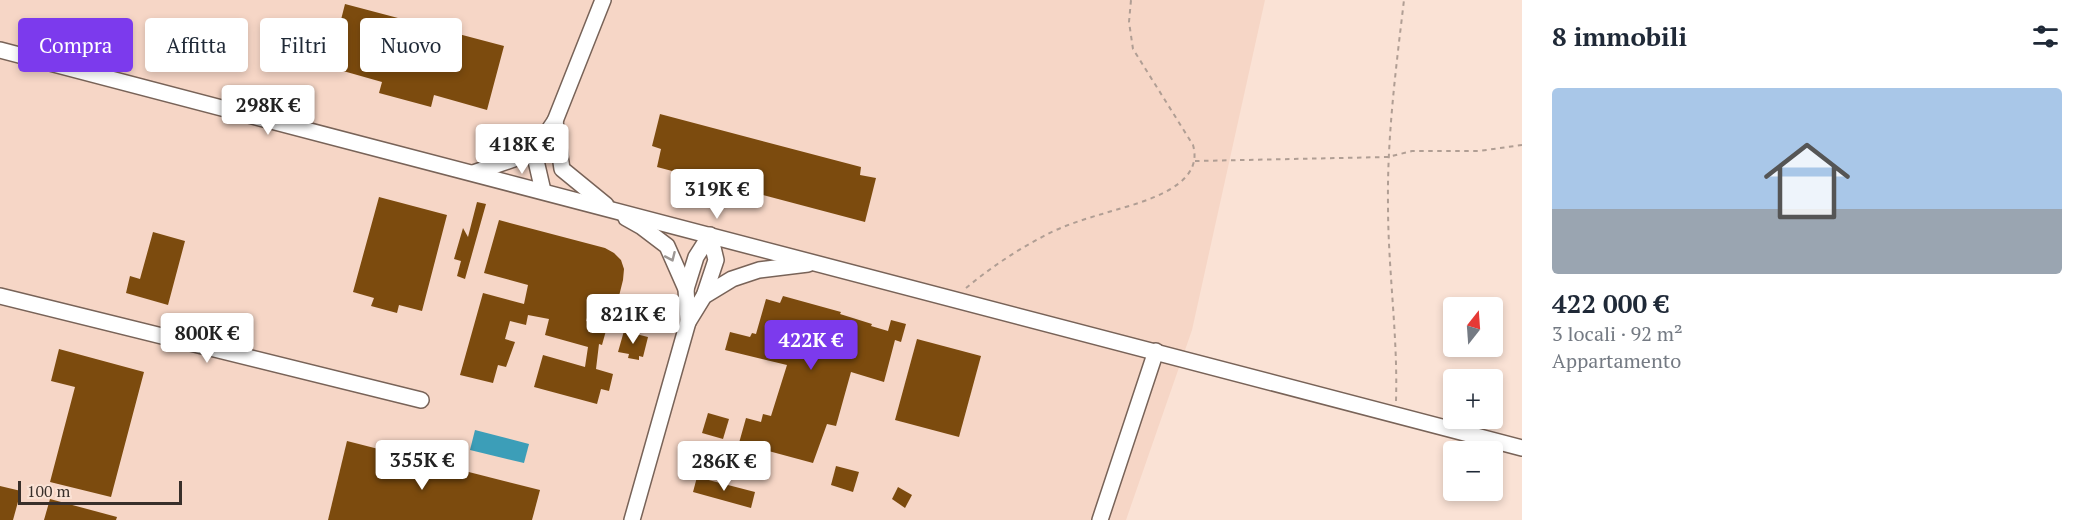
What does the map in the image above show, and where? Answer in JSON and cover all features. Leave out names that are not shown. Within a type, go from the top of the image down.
[{"type":"street","points":[[472,173],[534,152],[555,121],[603,0]]},
{"type":"street","points":[[0,50],[1522,448]]},
{"type":"street","points":[[555,121],[562,169],[610,209],[642,227],[667,246],[686,289],[688,322]]},
{"type":"street","points":[[534,152],[543,191]]},
{"type":"street","points":[[543,191],[562,169]]},
{"type":"street","points":[[686,289],[696,257],[710,235]]},
{"type":"street","points":[[632,520],[688,322],[704,296],[716,260],[710,235]]},
{"type":"street","points":[[704,296],[732,279],[759,270],[816,263]]},
{"type":"street","points":[[0,296],[422,400]]},
{"type":"street","points":[[1100,520],[1156,351]]},
{"type":"path","points":[[954,299],[980,276],[1041,237],[1071,224],[1158,197],[1183,179],[1193,168],[1196,156],[1193,145],[1133,49],[1129,22],[1131,0]]},
{"type":"path","points":[[1395,414],[1395,339],[1388,207],[1388,158],[1404,0]]},
{"type":"path","points":[[1195,161],[1388,158],[1412,151],[1479,151],[1522,145]]},
{"type":"shaded area","points":[[0,0],[1265,0],[1192,330],[1126,520],[0,520]]},
{"type":"water","points":[[475,430],[529,444],[524,463],[470,450]]},
{"type":"building","points":[[345,4],[398,18],[360,18],[360,72],[462,72],[462,35],[504,46],[487,110],[434,95],[431,107],[379,93],[382,82],[347,72],[348,18],[341,18]]},
{"type":"building","points":[[660,114],[861,167],[860,175],[876,178],[865,222],[657,167],[661,149],[652,146]]},
{"type":"building","points":[[379,197],[447,215],[422,311],[399,305],[397,313],[371,306],[374,298],[353,292]]},
{"type":"building","points":[[477,202],[486,204],[465,279],[457,276],[461,261],[454,259],[463,228],[468,237]]},
{"type":"building","points":[[499,220],[605,248],[621,260],[624,269],[623,280],[616,308],[592,302],[586,321],[607,327],[602,345],[599,344],[596,369],[613,374],[609,391],[601,389],[597,404],[534,387],[543,355],[585,367],[588,347],[545,335],[549,319],[528,315],[526,325],[510,321],[505,339],[515,342],[506,367],[498,365],[493,383],[460,375],[483,293],[524,304],[528,285],[484,273]]},
{"type":"building","points":[[153,232],[185,241],[168,305],[126,293],[130,276],[140,279]]},
{"type":"building","points":[[783,296],[841,312],[840,314],[888,331],[891,320],[906,324],[901,342],[895,340],[884,382],[851,372],[836,426],[827,424],[813,463],[739,443],[746,418],[761,422],[763,414],[771,416],[787,365],[725,350],[730,332],[750,337],[752,333],[756,334],[766,299],[780,303]]},
{"type":"building","points":[[624,331],[648,337],[643,357],[639,356],[639,360],[628,358],[629,354],[618,352]]},
{"type":"building","points":[[917,339],[981,356],[959,437],[895,420]]},
{"type":"building","points":[[59,349],[144,372],[111,497],[50,482],[75,387],[51,381]]},
{"type":"building","points":[[708,413],[729,419],[723,439],[702,433]]},
{"type":"building","points":[[347,441],[540,490],[532,520],[328,520]]},
{"type":"building","points":[[836,466],[859,472],[853,492],[831,485]]},
{"type":"building","points":[[697,477],[755,492],[751,508],[693,492]]},
{"type":"building","points":[[0,486],[21,491],[13,520],[0,520]]},
{"type":"building","points":[[898,487],[912,495],[905,508],[892,499]]},
{"type":"building","points":[[50,499],[117,517],[116,520],[44,520]]}]
